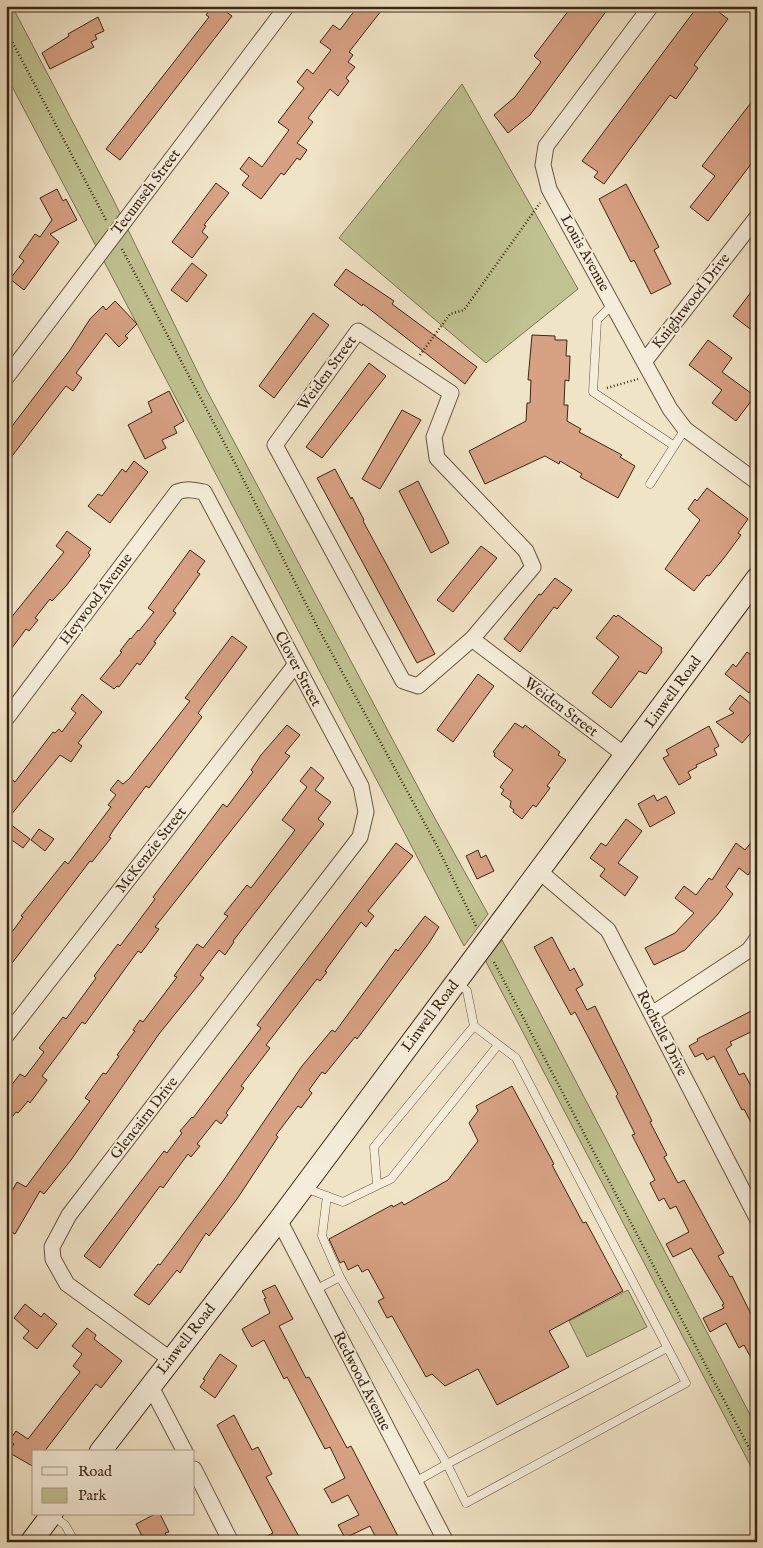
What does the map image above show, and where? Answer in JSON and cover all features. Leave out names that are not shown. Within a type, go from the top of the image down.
[{"type":"main road","name":"Linwell Road","points":[[101,1450],[279,1220],[757,578]]},
{"type":"main road","points":[[31,1542],[51,1516]]},
{"type":"street","name":"Tecumseh Street","points":[[6,378],[286,6]]},
{"type":"street","name":"Louis Avenue","points":[[651,6],[546,146],[543,165],[549,189],[614,304],[647,369],[685,429],[757,482]]},
{"type":"street","name":"Knightwood Drive","points":[[647,369],[757,217]]},
{"type":"street","name":"Weiden Street","points":[[358,331],[451,393],[434,437],[437,458],[526,551],[533,567],[472,639],[418,686],[403,681],[274,445],[358,331]]},
{"type":"street","name":"Heywood Avenue","points":[[6,719],[177,492],[185,489],[192,490]]},
{"type":"street","name":"Clover Street","points":[[192,490],[204,492],[361,786],[366,812],[360,837],[344,858]]},
{"type":"street","name":"Weiden Street","points":[[472,639],[626,756]]},
{"type":"street","name":"McKenzie Street","points":[[6,1036],[296,664]]},
{"type":"street","name":"Glencairn Drive","points":[[170,1359],[67,1284],[53,1259],[52,1248],[69,1215],[344,858]]},
{"type":"street","name":"Rochelle Drive","points":[[539,871],[608,930],[757,1218]]},
{"type":"street","points":[[652,1014],[749,950],[757,939]]},
{"type":"street","name":"Redwood Avenue","points":[[279,1220],[446,1542]]},
{"type":"street","points":[[150,1385],[184,1450]]},
{"type":"street","points":[[195,1471],[231,1542]]},
{"type":"lane","points":[[614,304],[597,320],[593,392],[673,445]]},
{"type":"lane","points":[[650,484],[673,445],[685,429]]},
{"type":"lane","points":[[326,1196],[322,1236],[340,1277],[447,1464],[466,1503],[686,1383],[516,1058],[474,1026],[467,991],[456,981]]},
{"type":"lane","points":[[377,1186],[374,1147],[474,1026]]},
{"type":"lane","points":[[303,1187],[343,1202],[391,1179],[498,1045]]},
{"type":"lane","points":[[315,1290],[340,1277]]},
{"type":"lane","points":[[415,1482],[667,1348]]},
{"type":"lane","points":[[53,1516],[65,1525],[75,1542]]},
{"type":"path","points":[[6,30],[108,223]]},
{"type":"path","points":[[412,367],[450,314],[464,310],[549,189]]},
{"type":"path","points":[[121,246],[238,469],[317,626],[436,844],[478,932]]},
{"type":"path","points":[[593,392],[647,369]]},
{"type":"path","points":[[492,958],[757,1463]]},
{"type":"green space","points":[[6,6],[12,6],[112,197],[206,389],[427,804],[488,914],[464,946],[6,75]]},
{"type":"green space","points":[[462,84],[578,289],[486,363],[339,238]]},
{"type":"green space","points":[[502,940],[757,1428],[757,1478],[485,960]]},
{"type":"green space","points":[[628,1290],[647,1327],[587,1357],[569,1321]]},
{"type":"building","points":[[212,6],[218,6],[232,16],[120,160],[106,149],[209,17],[206,15]]},
{"type":"building","points":[[358,6],[385,6],[349,52],[353,55],[348,62],[355,67],[346,78],[349,81],[338,96],[330,89],[308,118],[313,122],[297,143],[307,150],[300,160],[297,158],[284,175],[281,173],[261,199],[242,185],[249,176],[240,169],[249,157],[262,167],[289,130],[278,122],[304,88],[297,82],[307,69],[313,74],[331,50],[320,42],[333,25],[340,30]]},
{"type":"building","points":[[572,6],[610,6],[530,115],[508,133],[494,115],[515,97],[541,62],[534,56]]},
{"type":"building","points":[[698,6],[711,6],[728,19],[694,65],[698,68],[676,99],[670,95],[604,184],[594,177],[598,172],[582,161]]},
{"type":"building","points":[[98,17],[104,31],[95,35],[97,39],[91,42],[94,47],[50,69],[42,53],[69,36],[68,34]]},
{"type":"building","points":[[757,95],[757,156],[708,221],[690,207],[715,176],[702,166]]},
{"type":"building","points":[[216,183],[229,193],[204,225],[206,226],[202,232],[208,237],[192,258],[172,242]]},
{"type":"building","points":[[626,184],[659,247],[654,250],[671,284],[651,294],[634,260],[631,262],[599,199]]},
{"type":"building","points":[[57,189],[63,201],[66,199],[77,220],[50,234],[59,242],[24,290],[10,279],[24,261],[19,257],[35,234],[40,237],[52,220],[40,198]]},
{"type":"building","points":[[192,263],[207,275],[187,302],[171,290]]},
{"type":"building","points":[[346,269],[394,301],[392,304],[477,367],[465,384],[363,304],[362,306],[334,285]]},
{"type":"building","points":[[757,284],[757,334],[733,316]]},
{"type":"building","points":[[115,301],[137,324],[125,336],[128,338],[119,347],[106,333],[76,373],[82,378],[73,391],[66,386],[6,464],[6,434],[70,350],[90,319],[103,306],[106,310]]},
{"type":"building","points":[[313,313],[329,325],[274,398],[259,386]]},
{"type":"building","points":[[532,335],[555,336],[555,340],[567,340],[566,356],[570,356],[569,381],[565,380],[564,405],[568,405],[567,421],[581,429],[579,432],[622,455],[620,457],[635,466],[618,498],[580,477],[582,474],[560,461],[559,464],[545,456],[485,484],[469,451],[526,421],[527,403],[530,403],[531,380],[528,380]]},
{"type":"building","points":[[708,340],[732,358],[722,372],[755,396],[736,421],[712,403],[722,390],[689,365]]},
{"type":"building","points":[[369,363],[386,376],[322,458],[306,447]]},
{"type":"building","points":[[169,391],[184,421],[174,427],[177,433],[162,440],[166,448],[145,459],[128,425],[152,412],[148,402]]},
{"type":"building","points":[[402,410],[421,420],[380,489],[362,479]]},
{"type":"building","points":[[134,461],[148,472],[110,523],[88,506],[98,494],[102,496],[122,469],[126,472]]},
{"type":"building","points":[[335,469],[351,499],[352,497],[435,654],[417,663],[317,478]]},
{"type":"building","points":[[418,481],[449,543],[431,553],[399,491]]},
{"type":"building","points":[[707,488],[748,519],[738,533],[741,535],[724,558],[694,591],[665,569],[700,520],[688,509],[695,499],[697,501]]},
{"type":"building","points":[[67,531],[91,549],[88,553],[90,555],[66,586],[52,601],[50,599],[35,618],[38,620],[29,631],[26,629],[6,656],[6,624],[64,552],[56,546]]},
{"type":"building","points":[[481,546],[497,558],[453,612],[437,600]]},
{"type":"building","points":[[190,550],[205,561],[197,572],[200,574],[173,611],[176,613],[154,642],[156,643],[140,665],[137,663],[119,687],[117,686],[114,689],[100,679],[122,652],[120,651],[130,638],[139,631],[154,612],[148,608]]},
{"type":"building","points":[[555,578],[572,590],[557,609],[554,607],[520,652],[504,639],[539,594],[541,595]]},
{"type":"building","points":[[614,615],[616,617],[618,615],[662,648],[662,652],[646,674],[639,671],[611,708],[592,693],[619,657],[596,638]]},
{"type":"building","points":[[232,636],[247,647],[198,713],[202,717],[149,788],[146,786],[114,829],[109,837],[111,838],[92,862],[90,861],[6,971],[6,940],[23,917],[21,916],[65,861],[68,864],[111,807],[108,805],[116,795],[110,790],[118,780],[123,784],[129,779],[190,701],[185,698]]},
{"type":"building","points":[[747,652],[757,659],[757,683],[749,693],[725,674],[733,664],[736,667]]},
{"type":"building","points":[[478,674],[494,686],[453,742],[437,730]]},
{"type":"building","points":[[82,694],[102,712],[78,743],[82,746],[71,762],[60,755],[6,821],[6,775],[15,782],[53,732],[55,733],[59,729],[62,732],[76,713],[71,709]]},
{"type":"building","points":[[740,695],[757,709],[757,726],[742,743],[716,722],[734,713],[729,709]]},
{"type":"building","points":[[515,723],[523,728],[525,725],[560,752],[558,755],[566,760],[547,786],[550,788],[536,807],[533,805],[522,819],[513,812],[514,810],[510,807],[511,801],[501,794],[504,790],[500,787],[513,770],[494,756],[495,753],[493,752]]},
{"type":"building","points":[[287,725],[300,735],[285,753],[290,756],[155,927],[159,929],[141,953],[138,951],[85,1024],[82,1022],[42,1076],[47,1080],[30,1103],[28,1101],[18,1113],[16,1112],[6,1125],[6,1095],[11,1089],[10,1087],[20,1074],[25,1077],[44,1052],[39,1048],[63,1017],[66,1019],[96,978],[94,976],[118,944],[120,946],[155,899],[153,897],[223,804],[227,807],[253,772],[251,770],[261,755]]},
{"type":"building","points":[[709,726],[719,746],[714,749],[717,755],[696,765],[697,767],[688,772],[691,778],[679,785],[663,758],[669,755],[666,750]]},
{"type":"building","points":[[311,767],[324,778],[315,790],[331,802],[318,819],[324,824],[233,941],[225,955],[219,950],[200,975],[204,978],[159,1034],[71,1160],[44,1194],[40,1191],[15,1234],[6,1229],[6,1188],[12,1191],[17,1182],[26,1187],[90,1101],[85,1098],[103,1073],[106,1074],[119,1056],[117,1055],[135,1031],[133,1030],[140,1020],[143,1022],[177,977],[174,976],[197,944],[203,948],[228,916],[224,914],[247,885],[251,888],[295,830],[282,820],[307,787],[300,781]]},
{"type":"building","points":[[654,795],[657,801],[666,796],[675,813],[650,827],[638,804]]},
{"type":"building","points":[[626,819],[642,831],[618,863],[638,877],[625,896],[600,876],[605,869],[590,858],[601,843],[606,846]]},
{"type":"building","points":[[6,821],[30,839],[23,848],[6,836]]},
{"type":"building","points":[[39,829],[54,839],[45,851],[31,840]]},
{"type":"building","points":[[757,835],[757,863],[748,875],[739,868],[726,887],[733,894],[718,914],[685,950],[654,965],[645,948],[675,933],[694,913],[675,898],[684,886],[696,895],[709,878],[712,880],[736,843],[745,850]]},
{"type":"building","points":[[396,843],[413,856],[368,911],[374,916],[366,927],[361,922],[325,971],[327,972],[320,981],[317,979],[266,1045],[270,1048],[241,1086],[244,1088],[226,1113],[228,1115],[221,1124],[216,1120],[197,1144],[200,1146],[191,1157],[188,1154],[163,1188],[160,1186],[100,1268],[84,1256],[164,1151],[167,1153],[182,1133],[180,1131],[193,1118],[261,1028],[257,1025]]},
{"type":"building","points":[[478,850],[481,858],[486,855],[494,871],[477,879],[466,856]]},
{"type":"building","points":[[425,916],[439,927],[429,943],[357,1039],[355,1037],[325,1074],[322,1072],[309,1090],[312,1093],[301,1108],[298,1106],[276,1135],[278,1137],[237,1199],[209,1236],[206,1233],[180,1273],[177,1270],[149,1305],[134,1295],[158,1264],[160,1265],[223,1181],[302,1066],[332,1030],[335,1032],[396,949],[398,951]]},
{"type":"building","points":[[552,937],[570,971],[574,968],[583,985],[576,989],[587,1010],[595,1006],[652,1121],[650,1122],[667,1155],[664,1157],[678,1183],[684,1180],[724,1253],[718,1256],[730,1277],[732,1276],[757,1326],[757,1369],[744,1345],[739,1348],[726,1323],[710,1332],[703,1318],[724,1308],[722,1305],[724,1304],[691,1248],[673,1257],[666,1244],[689,1232],[676,1206],[670,1209],[664,1198],[659,1201],[650,1183],[655,1180],[632,1135],[635,1134],[616,1096],[618,1094],[575,1012],[571,1015],[534,947]]},
{"type":"building","points":[[757,1008],[757,1029],[730,1042],[732,1045],[726,1049],[739,1075],[744,1073],[757,1097],[757,1134],[744,1109],[742,1110],[714,1056],[707,1060],[703,1053],[695,1057],[689,1046],[698,1041],[697,1039]]},
{"type":"building","points":[[512,1086],[583,1223],[586,1222],[623,1291],[549,1331],[569,1367],[497,1405],[478,1369],[445,1386],[432,1374],[426,1377],[392,1316],[387,1318],[378,1301],[384,1298],[368,1269],[362,1272],[358,1265],[348,1270],[344,1261],[340,1263],[329,1239],[392,1205],[393,1207],[402,1202],[404,1205],[448,1180],[478,1141],[469,1123],[478,1111],[476,1106]]},
{"type":"building","points":[[275,1285],[293,1319],[279,1326],[306,1378],[309,1377],[347,1448],[351,1446],[401,1542],[378,1542],[370,1526],[345,1538],[338,1525],[359,1515],[348,1495],[332,1503],[324,1489],[345,1478],[330,1447],[325,1449],[287,1377],[284,1379],[264,1340],[252,1347],[242,1329],[270,1313],[262,1291]]},
{"type":"building","points":[[25,1304],[41,1317],[44,1313],[57,1324],[37,1349],[23,1338],[29,1331],[14,1318]]},
{"type":"building","points":[[87,1328],[96,1335],[94,1339],[122,1361],[101,1388],[96,1384],[46,1450],[32,1450],[32,1466],[8,1452],[14,1444],[9,1441],[16,1431],[28,1439],[80,1372],[73,1366],[82,1354],[72,1346]]},
{"type":"building","points":[[220,1354],[237,1366],[215,1398],[200,1387],[205,1380],[203,1379]]},
{"type":"building","points":[[234,1415],[252,1450],[258,1447],[272,1474],[266,1477],[302,1542],[256,1542],[273,1533],[217,1425]]},
{"type":"building","points":[[151,1516],[161,1516],[169,1532],[165,1533],[170,1542],[145,1542],[136,1524]]}]
